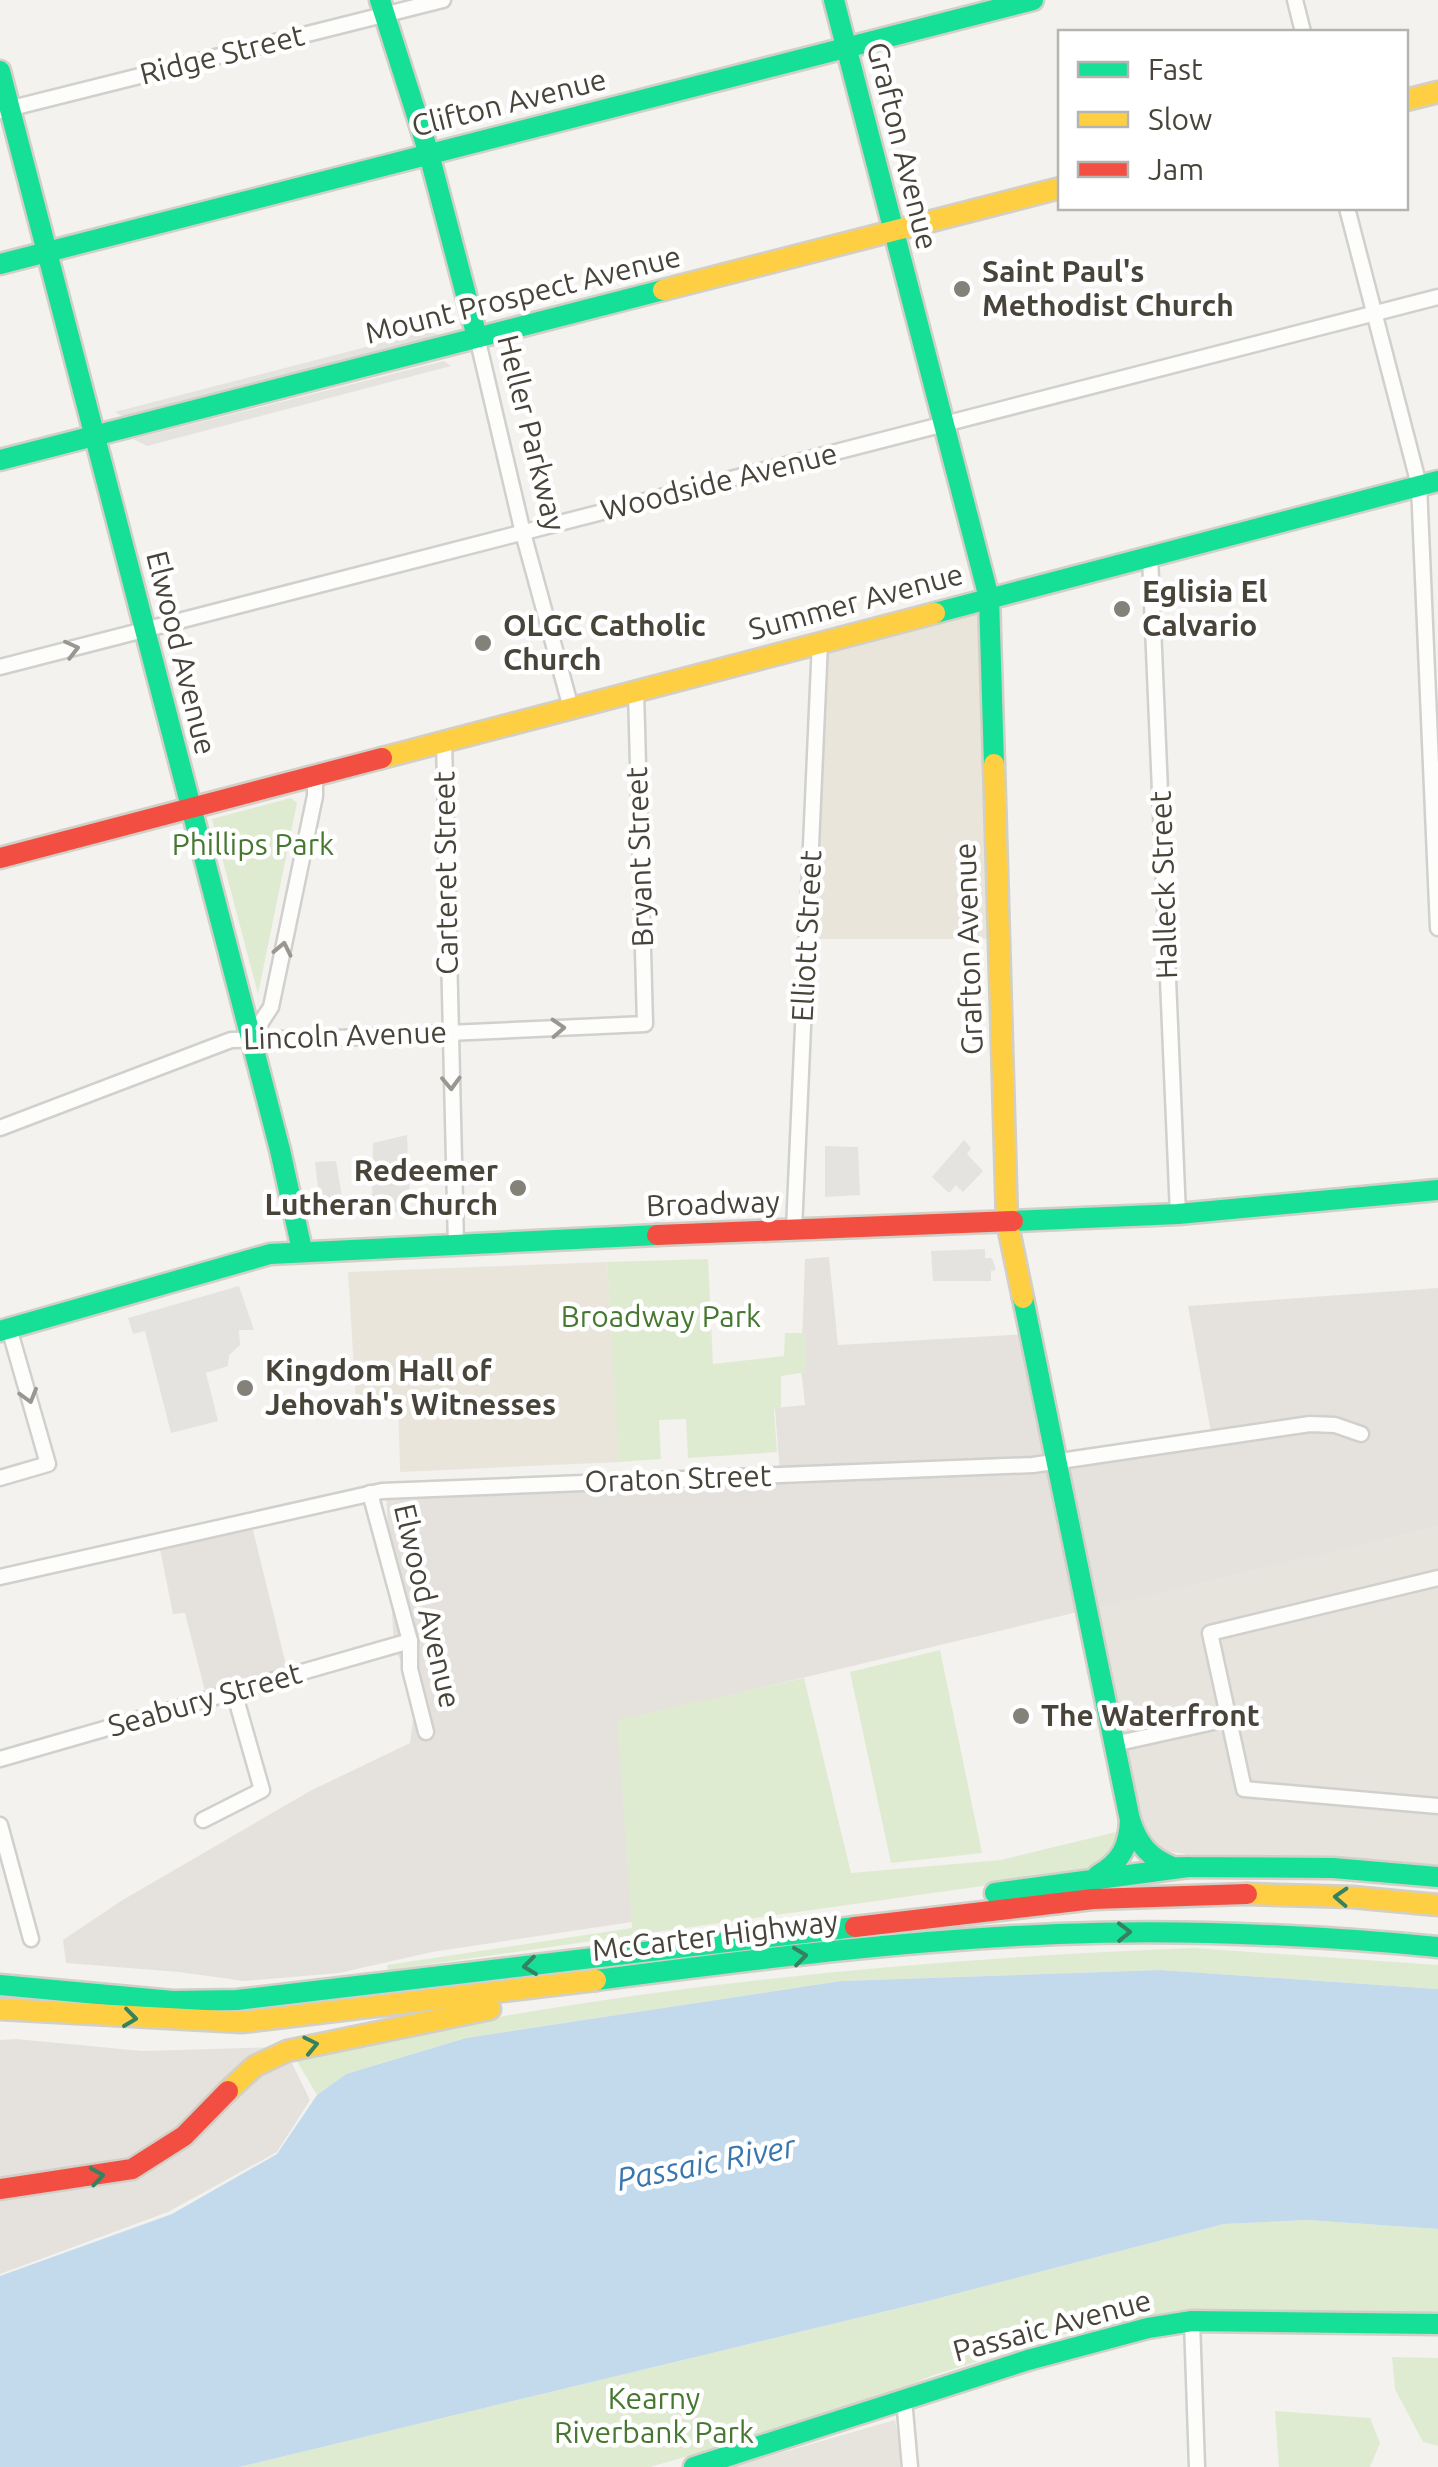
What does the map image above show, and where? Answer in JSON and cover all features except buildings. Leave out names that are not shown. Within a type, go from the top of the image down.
[{"type":"main road","name":"Grafton Avenue","points":[[834,0],[988,598],[1007,1222],[1130,1820],[1142,1850],[1149,1856],[1172,1867],[1188,1867]]},
{"type":"main road","name":"Clifton Avenue","points":[[0,264],[1033,0]]},
{"type":"main road","name":"Heller Parkway","points":[[382,8],[430,154],[477,337]]},
{"type":"main road","name":"Elwood Avenue","points":[[0,71],[5,110],[47,252],[302,1250]]},
{"type":"main road","points":[[1408,100],[1438,92]]},
{"type":"main road","name":"Mount Prospect Avenue","points":[[0,460],[1058,189]]},
{"type":"main road","name":"Summer Avenue","points":[[0,858],[1429,483]]},
{"type":"main road","name":"Broadway","points":[[4,1330],[270,1254],[302,1250],[1178,1214],[1438,1190]]},
{"type":"main road","points":[[1087,1879],[1124,1856],[1130,1820]]},
{"type":"main road","points":[[782,1935],[954,1900],[1188,1867],[1333,1868],[1438,1877]]},
{"type":"main road","points":[[5,1986],[173,2001],[238,2000],[1032,1905],[1137,1896],[1287,1895],[1438,1904]]},
{"type":"main road","name":"McCarter Highway","points":[[0,2009],[32,2008],[172,2022],[242,2022],[961,1940],[1110,1932],[1272,1934],[1438,1947]]},
{"type":"main road","points":[[0,2189],[132,2169],[150,2161],[185,2136],[255,2066],[304,2046],[762,1961]]},
{"type":"main road","name":"Passaic Avenue","points":[[694,2467],[1105,2338],[1192,2322],[1438,2324]]},
{"type":"street","name":"Ridge Street","points":[[5,110],[382,8],[443,0]]},
{"type":"street","points":[[1295,0],[1302,30]]},
{"type":"street","points":[[1348,210],[1374,314],[1429,483],[1438,928]]},
{"type":"street","name":"Woodside Avenue","points":[[0,667],[1438,297]]},
{"type":"street","name":"Heller Parkway","points":[[477,337],[570,708]]},
{"type":"street","name":"Halleck Street","points":[[1150,556],[1178,1214]]},
{"type":"street","name":"Elliott Street","points":[[794,1230],[820,642]]},
{"type":"street","name":"Bryant Street","points":[[636,690],[645,1024]]},
{"type":"street","name":"Carteret Street","points":[[444,741],[456,1245]]},
{"type":"street","points":[[250,1039],[271,1007],[317,789],[315,775]]},
{"type":"street","name":"Lincoln Avenue","points":[[0,1128],[217,1043],[645,1024]]},
{"type":"street","points":[[0,1478],[48,1464],[4,1330]]},
{"type":"street","name":"Oraton Street","points":[[0,1578],[370,1492],[1056,1463],[1310,1424],[1335,1425],[1361,1434]]},
{"type":"street","name":"Elwood Avenue","points":[[370,1492],[410,1641],[410,1669],[426,1732]]},
{"type":"street","points":[[1438,1578],[1210,1633],[1244,1789],[1438,1806]]},
{"type":"street","name":"Seabury Street","points":[[0,1759],[410,1641]]},
{"type":"street","points":[[203,1820],[262,1790],[234,1692]]},
{"type":"street","points":[[1114,1744],[1228,1719]]},
{"type":"street","points":[[0,1824],[31,1939]]},
{"type":"street","points":[[1192,2322],[1197,2467]]},
{"type":"street","points":[[904,2399],[910,2467]]},
{"type":"shaded area","points":[[428,331],[441,336],[190,403],[125,418],[115,412]]},
{"type":"shaded area","points":[[444,361],[451,366],[147,446],[133,439]]},
{"type":"shaded area","points":[[985,599],[995,939],[810,939],[824,641]]},
{"type":"shaded area","points":[[407,1135],[410,1199],[398,1207],[398,1212],[321,1212],[315,1162],[336,1161],[343,1203],[372,1202],[373,1143]]},
{"type":"shaded area","points":[[964,1140],[971,1148],[967,1154],[983,1171],[963,1192],[956,1185],[949,1193],[932,1177]]},
{"type":"shaded area","points":[[825,1146],[858,1147],[860,1195],[825,1197]]},
{"type":"shaded area","points":[[985,1249],[985,1258],[992,1258],[996,1270],[991,1271],[991,1281],[933,1281],[931,1251]]},
{"type":"shaded area","points":[[829,1257],[838,1345],[1028,1334],[1055,1464],[1213,1443],[1188,1306],[1438,1288],[1438,1526],[618,1722],[632,1922],[432,1952],[339,1973],[244,1981],[66,1963],[63,1940],[121,1901],[310,1791],[410,1743],[417,1687],[394,1649],[386,1493],[780,1474],[775,1408],[805,1405],[801,1369],[805,1259]]},
{"type":"shaded area","points":[[607,1262],[620,1462],[400,1472],[398,1400],[356,1402],[348,1272]]},
{"type":"shaded area","points":[[239,1286],[254,1330],[239,1330],[240,1345],[229,1355],[228,1366],[206,1373],[218,1421],[171,1433],[145,1331],[133,1334],[128,1318]]},
{"type":"shaded area","points":[[251,1522],[288,1673],[206,1695],[185,1613],[173,1614],[159,1544]]},
{"type":"shaded area","points":[[1438,1526],[1438,1881],[1142,1849],[1086,1609]]},
{"type":"shaded area","points":[[0,2040],[142,2051],[284,2047],[310,2100],[277,2152],[168,2212],[0,2274]]},
{"type":"shaded area","points":[[895,2420],[905,2467],[732,2467]]},
{"type":"green space","name":"Phillips Park","points":[[291,798],[297,803],[258,994],[212,819]]},
{"type":"green space","name":"Broadway Park","points":[[708,1259],[713,1364],[784,1356],[785,1333],[806,1333],[806,1372],[781,1376],[781,1407],[774,1409],[777,1452],[688,1458],[686,1419],[659,1420],[661,1459],[619,1462],[607,1262]]},
{"type":"green space","points":[[940,1650],[982,1853],[891,1863],[850,1672]]},
{"type":"green space","points":[[804,1678],[851,1873],[1001,1860],[1116,1832],[1118,1847],[1081,1872],[388,1970],[387,1965],[632,1928],[617,1720]]},
{"type":"green space","points":[[1193,1948],[1438,1965],[1438,1989],[1160,1970],[841,1981],[466,2038],[346,2074],[317,2095],[295,2058],[517,2014],[741,1982],[967,1961]]},
{"type":"green space","name":"Kearny Riverbank Park","points":[[1307,2220],[1438,2229],[1438,2313],[1189,2313],[1078,2330],[931,2376],[860,2406],[650,2467],[239,2467],[928,2301],[1224,2224]]},
{"type":"green space","points":[[1392,2357],[1438,2358],[1438,2446],[1423,2442],[1395,2389]]},
{"type":"green space","points":[[1275,2411],[1370,2418],[1380,2443],[1370,2467],[1279,2467]]},
{"type":"water","name":"Passaic River","points":[[1160,1970],[1438,1989],[1438,2229],[1307,2220],[1224,2224],[928,2301],[239,2467],[0,2467],[0,2276],[172,2214],[277,2154],[317,2095],[346,2074],[466,2038],[841,1981]]},
{"type":"traffic: fast","points":[[380,0],[429,154],[477,337]]},
{"type":"traffic: fast","points":[[834,0],[989,598],[994,764]]},
{"type":"traffic: fast","points":[[0,264],[1033,0]]},
{"type":"traffic: fast","points":[[0,71],[280,1150],[302,1250]]},
{"type":"traffic: fast","points":[[0,460],[663,290]]},
{"type":"traffic: fast","points":[[935,613],[1438,481]]},
{"type":"traffic: fast","points":[[1013,1221],[1178,1214],[1438,1190]]},
{"type":"traffic: fast","points":[[0,1331],[270,1254],[657,1235]]},
{"type":"traffic: fast","points":[[1023,1298],[1130,1820],[1141,1843],[1151,1855],[1173,1867],[1333,1868],[1438,1877]]},
{"type":"traffic: fast","points":[[1098,1875],[1113,1865],[1122,1852],[1130,1820]]},
{"type":"traffic: fast","points":[[995,1893],[1188,1867]]},
{"type":"traffic: fast","points":[[0,1985],[173,2001],[237,2000],[855,1927]]},
{"type":"traffic: fast","points":[[596,1980],[884,1946],[1058,1934],[1248,1934],[1438,1947]]},
{"type":"traffic: fast","points":[[694,2467],[1028,2360],[1148,2328],[1192,2321],[1438,2324]]},
{"type":"traffic: slow","points":[[1408,100],[1438,92]]},
{"type":"traffic: slow","points":[[663,290],[1058,189]]},
{"type":"traffic: slow","points":[[382,758],[935,613]]},
{"type":"traffic: slow","points":[[994,764],[1007,1221],[1023,1298]]},
{"type":"traffic: slow","points":[[1247,1894],[1352,1897],[1438,1905]]},
{"type":"traffic: slow","points":[[0,2009],[242,2022],[596,1980]]},
{"type":"traffic: slow","points":[[228,2091],[255,2066],[287,2051],[490,2009]]},
{"type":"traffic: jam","points":[[0,858],[382,758]]},
{"type":"traffic: jam","points":[[657,1235],[1013,1221]]},
{"type":"traffic: jam","points":[[855,1927],[1093,1899],[1247,1894]]},
{"type":"traffic: jam","points":[[0,2189],[132,2169],[184,2136],[228,2091]]},
{"type":"place","name":"Saint Paul's Methodist Church","points":[[962,289]]},
{"type":"place","name":"Eglisia El Calvario","points":[[1122,609]]},
{"type":"place","name":"OLGC Catholic Church","points":[[483,643]]},
{"type":"place","name":"Redeemer Lutheran Church","points":[[518,1188]]},
{"type":"place","name":"Kingdom Hall of Jehovah's Witnesses","points":[[245,1388]]},
{"type":"place","name":"The Waterfront","points":[[1021,1716]]}]
